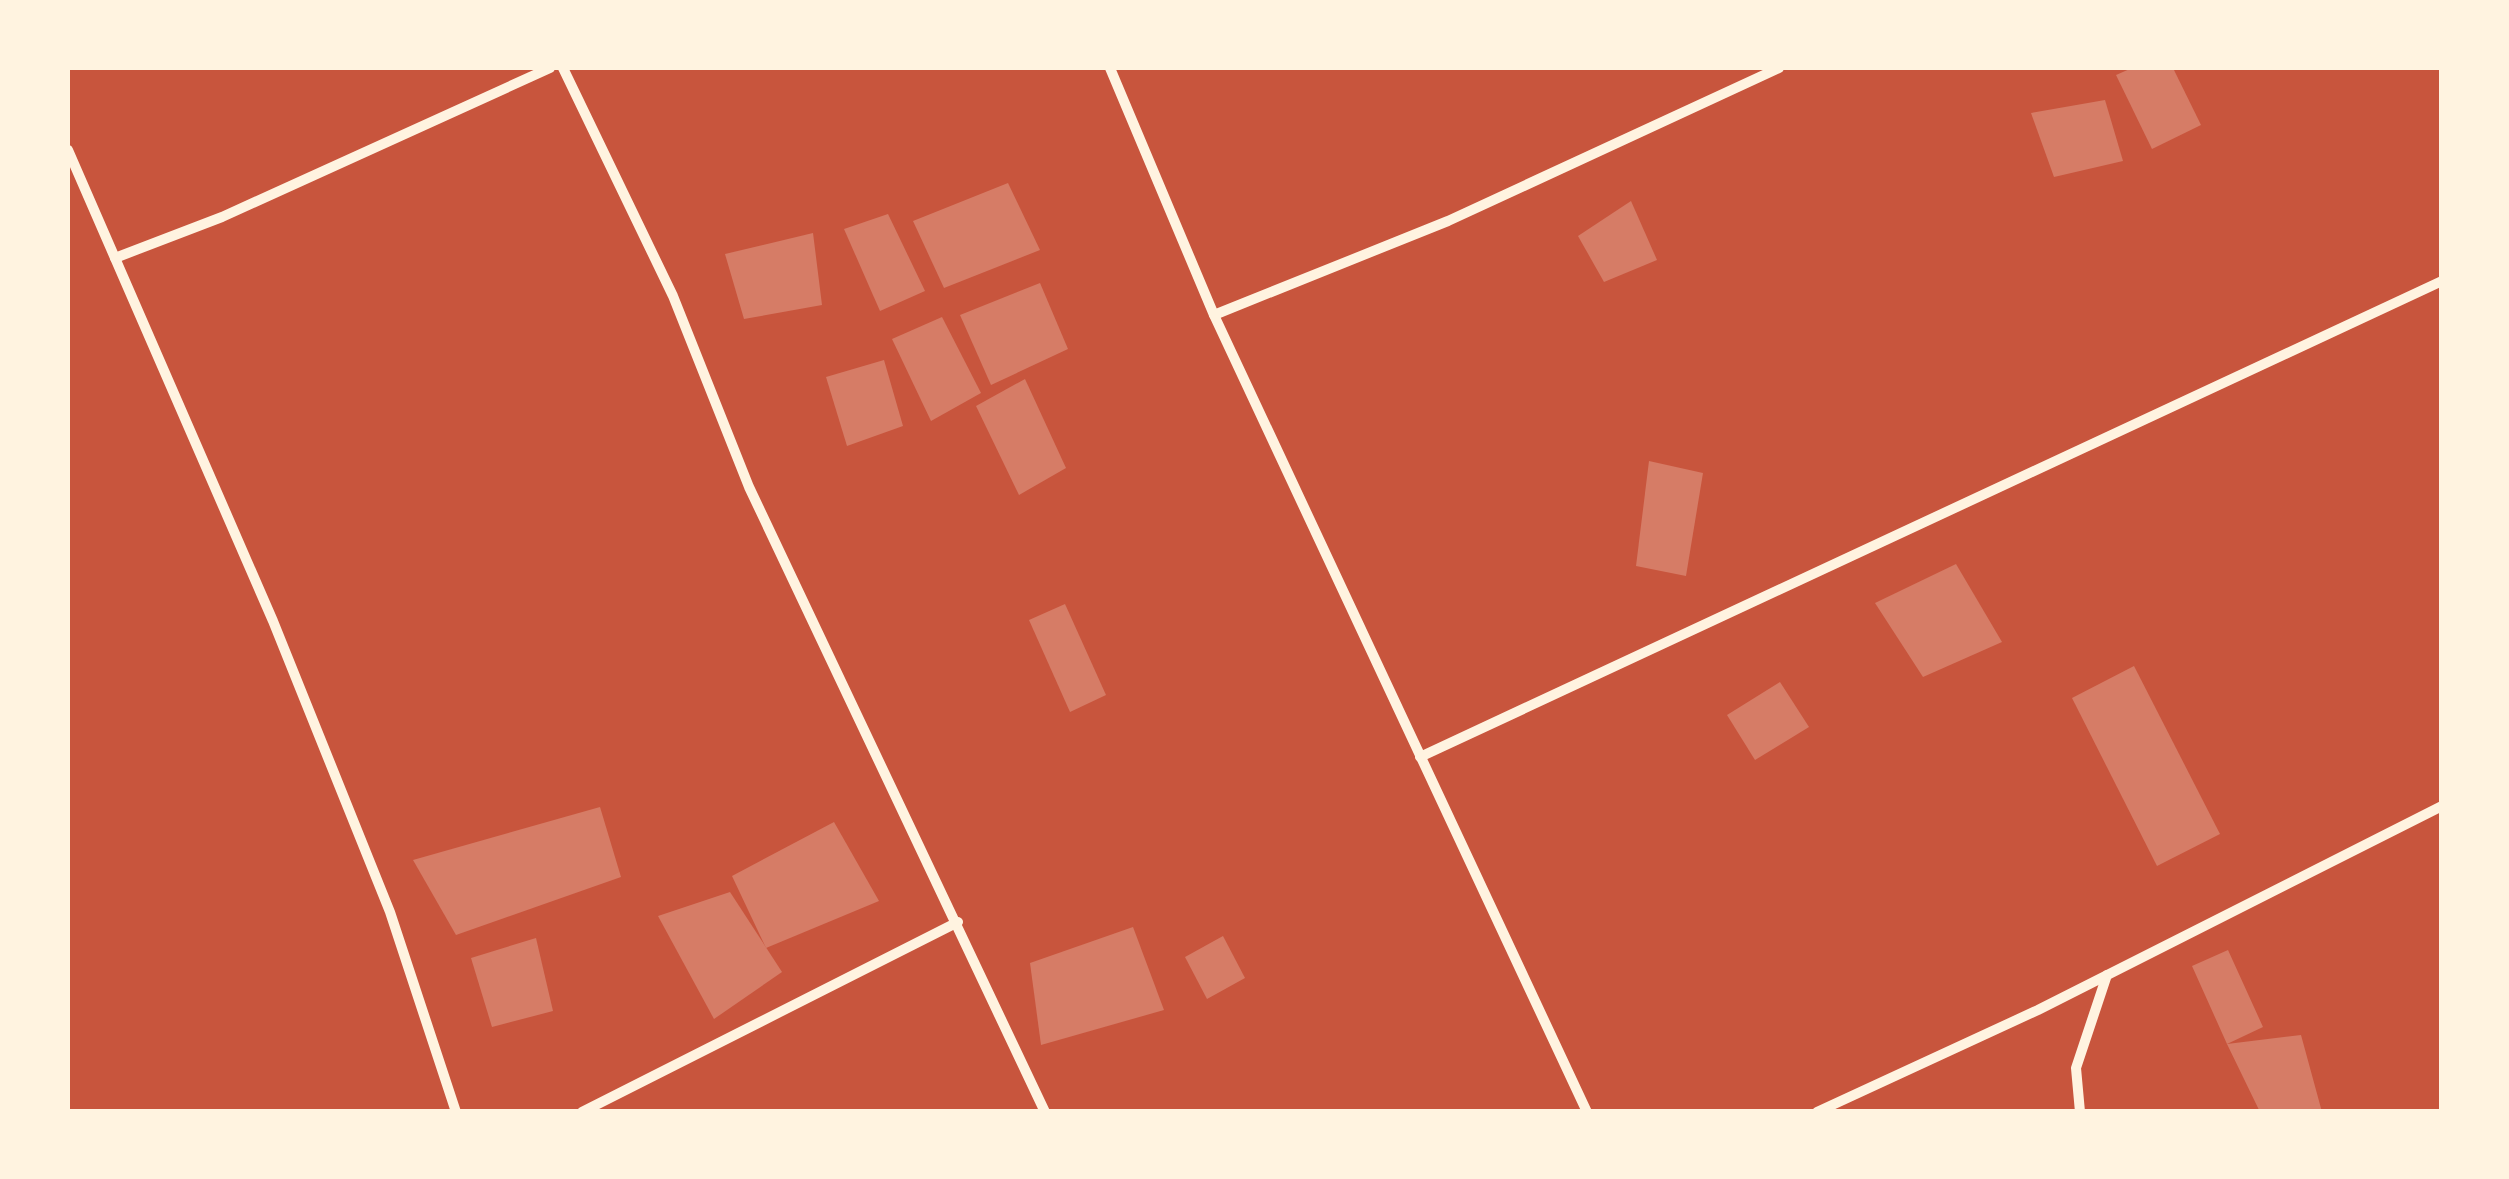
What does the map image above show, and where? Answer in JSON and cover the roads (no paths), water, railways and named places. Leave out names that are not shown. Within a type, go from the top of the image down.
[{"type":"street","points":[[114,258],[222,216],[550,68]]},
{"type":"street","points":[[564,68],[673,296],[749,487],[1045,1112]]},
{"type":"street","points":[[1110,68],[1214,315],[1587,1112]]},
{"type":"street","points":[[1214,315],[1448,221],[1778,68]]},
{"type":"street","points":[[68,150],[273,621],[383,894],[456,1112]]},
{"type":"street","points":[[1420,757],[2442,281]]},
{"type":"street","points":[[1816,1112],[2107,974],[2442,806]]},
{"type":"street","points":[[582,1112],[958,922]]},
{"type":"street","points":[[2080,1112],[2076,1068],[2107,974]]}]
